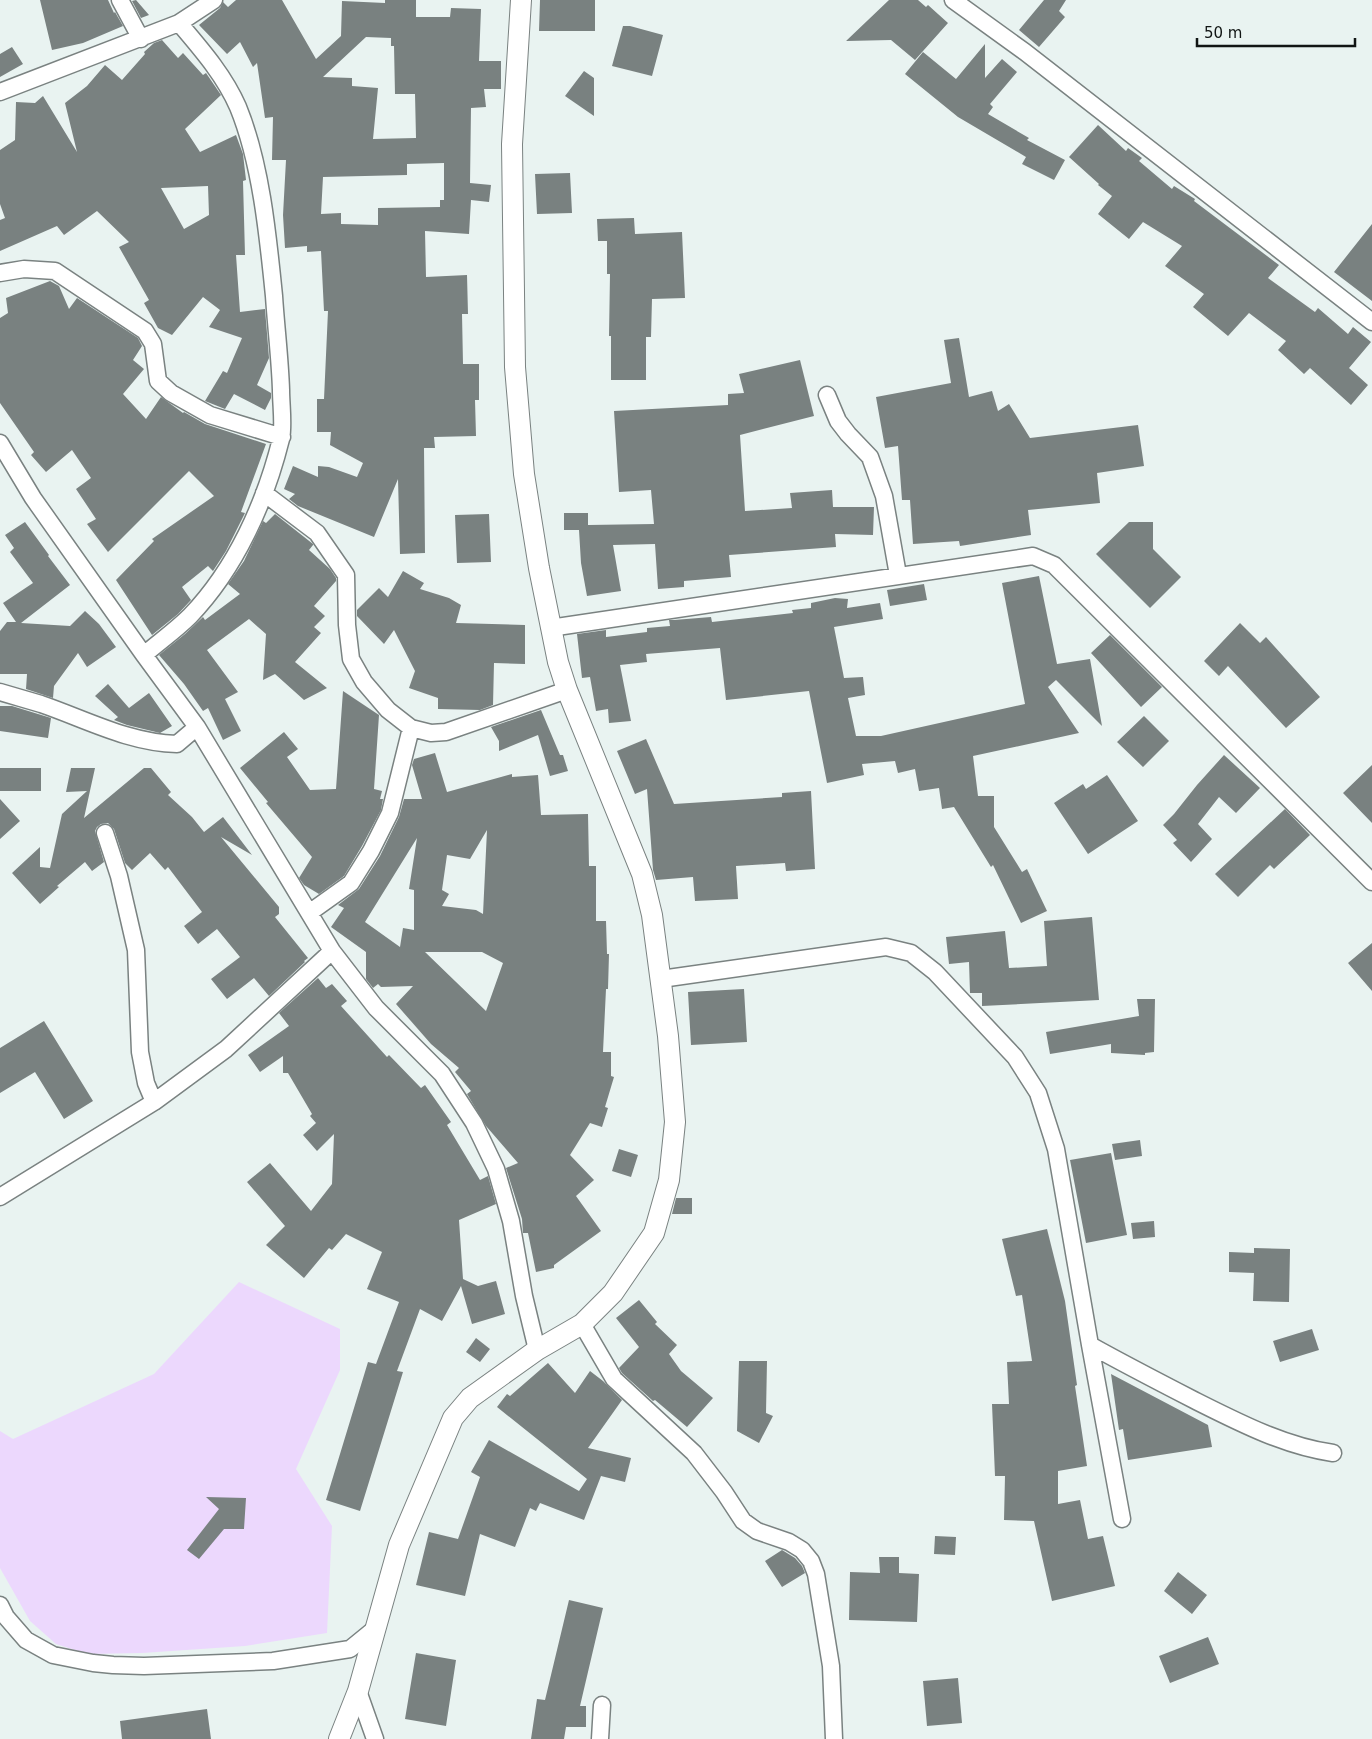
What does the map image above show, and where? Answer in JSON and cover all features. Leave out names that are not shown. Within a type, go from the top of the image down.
[{"type":"street","points":[[120,0],[141,38]]},
{"type":"street","points":[[0,92],[180,23],[214,0]]},
{"type":"street","points":[[339,1739],[358,1691],[378,1627],[399,1545],[454,1418],[470,1398],[537,1350],[582,1324],[614,1293],[654,1233],[669,1180],[675,1122],[668,1036],[652,915],[642,874],[567,690],[558,662],[538,568],[524,474],[515,367],[512,144],[521,0]]},
{"type":"street","points":[[954,0],[1026,52],[1372,322]]},
{"type":"street","points":[[144,655],[190,616],[220,581],[241,546],[264,493],[282,437],[280,369],[272,277],[264,208],[250,144],[237,106],[215,66],[180,23]]},
{"type":"street","points":[[0,273],[24,269],[55,271],[145,331],[153,344],[158,380],[172,393],[210,415],[282,437]]},
{"type":"street","points":[[827,395],[838,420],[848,434],[870,457],[884,496],[898,575]]},
{"type":"street","points":[[0,443],[33,498],[197,727],[332,951],[376,1008],[442,1074],[474,1123],[496,1169],[511,1221],[524,1296],[537,1350]]},
{"type":"street","points":[[264,493],[317,533],[346,575],[347,625],[351,659],[364,682],[388,710],[411,728],[431,733],[446,732],[567,690]]},
{"type":"street","points":[[550,628],[1033,556],[1054,565],[1372,882]]},
{"type":"street","points":[[0,692],[41,704],[107,730],[158,743],[177,744],[197,727]]},
{"type":"street","points":[[310,913],[351,883],[371,851],[390,813],[411,728]]},
{"type":"street","points":[[105,833],[119,876],[136,950],[140,1052],[146,1083],[154,1102]]},
{"type":"street","points":[[661,979],[886,947],[911,953],[935,972],[1015,1056],[1038,1093],[1056,1149],[1122,1519]]},
{"type":"street","points":[[0,1197],[154,1102],[226,1049],[332,951]]},
{"type":"street","points":[[582,1324],[614,1379],[694,1453],[743,1520],[757,1531],[790,1542],[802,1550],[811,1561],[816,1574],[831,1666],[834,1739]]},
{"type":"street","points":[[1090,1345],[1234,1420],[1279,1438],[1318,1451],[1333,1453]]},
{"type":"street","points":[[0,1605],[6,1617],[26,1640],[53,1655],[112,1665],[144,1666],[273,1661],[350,1649],[378,1627]]},
{"type":"street","points":[[358,1691],[375,1739]]},
{"type":"street","points":[[600,1739],[602,1706]]},
{"type":"shaded area","points":[[239,1282],[340,1329],[340,1370],[296,1469],[332,1526],[327,1633],[245,1646],[142,1653],[88,1654],[56,1644],[30,1621],[0,1568],[0,1431],[13,1439],[154,1374]]},
{"type":"building","points":[[40,0],[108,0],[123,26],[83,43],[52,50]]},
{"type":"building","points":[[136,0],[149,15],[141,18],[132,1]]},
{"type":"building","points":[[236,0],[282,0],[316,59],[341,36],[342,1],[385,3],[385,0],[416,0],[416,17],[450,17],[451,8],[481,9],[479,61],[501,61],[501,89],[484,89],[486,107],[471,108],[470,183],[491,185],[489,202],[471,200],[469,234],[425,231],[426,277],[467,275],[468,314],[462,314],[463,364],[479,364],[479,400],[475,400],[476,436],[434,437],[435,448],[424,448],[425,553],[400,554],[398,479],[374,537],[298,506],[289,499],[295,494],[284,489],[293,466],[318,477],[318,466],[329,467],[357,477],[363,463],[330,445],[331,432],[317,432],[317,399],[324,399],[328,311],[324,311],[321,251],[307,252],[307,246],[285,248],[283,215],[286,160],[272,160],[273,117],[265,118],[257,63],[253,67],[240,42],[227,54],[199,25],[220,8],[223,2],[228,7]],"holes":[[[366,37],[391,38],[391,46],[394,46],[395,94],[415,94],[416,138],[373,139],[378,88],[352,86],[352,78],[323,77]],[[444,163],[444,200],[440,200],[440,207],[378,208],[378,225],[341,224],[341,213],[321,214],[323,177],[407,175],[407,164]]]},
{"type":"building","points":[[540,0],[595,0],[595,31],[539,31]]},
{"type":"building","points":[[889,0],[918,0],[926,7],[928,5],[948,23],[915,60],[891,40],[846,41]]},
{"type":"building","points":[[1044,0],[1066,0],[1059,11],[1065,17],[1039,47],[1019,30]]},
{"type":"building","points":[[623,26],[630,26],[663,35],[652,76],[612,66]]},
{"type":"building","points":[[162,40],[178,58],[183,53],[203,75],[206,73],[221,95],[185,129],[200,152],[236,135],[243,154],[246,180],[243,181],[245,255],[236,255],[240,312],[265,309],[269,358],[257,385],[271,393],[271,398],[265,410],[234,394],[225,409],[205,401],[223,371],[227,373],[242,338],[209,327],[220,310],[203,297],[172,335],[158,328],[144,303],[149,300],[119,247],[129,242],[97,211],[64,235],[57,226],[0,251],[0,220],[5,218],[0,204],[0,150],[15,140],[16,102],[35,103],[43,96],[77,152],[65,103],[87,86],[105,65],[122,80],[145,54],[144,52],[154,43]],"holes":[[[208,186],[209,215],[184,229],[161,188]]]},
{"type":"building","points":[[985,44],[985,78],[1002,59],[1017,72],[990,104],[993,107],[988,114],[1029,138],[1027,140],[1065,160],[1054,180],[1022,164],[1026,157],[958,117],[905,74],[923,52],[956,79]]},
{"type":"building","points":[[12,47],[23,64],[0,77],[0,54]]},
{"type":"building","points":[[584,71],[594,78],[594,116],[565,96]]},
{"type":"building","points":[[1098,125],[1126,151],[1128,148],[1142,158],[1139,161],[1172,189],[1174,186],[1195,199],[1194,201],[1279,265],[1268,278],[1315,312],[1318,308],[1348,334],[1353,327],[1371,342],[1349,368],[1368,385],[1351,405],[1310,368],[1304,374],[1278,350],[1286,341],[1249,313],[1228,336],[1193,307],[1204,294],[1165,266],[1182,246],[1143,222],[1129,239],[1098,214],[1112,196],[1069,157]]},
{"type":"building","points":[[570,173],[572,213],[537,214],[535,174]]},
{"type":"building","points":[[634,218],[635,234],[682,232],[685,298],[652,299],[651,337],[646,337],[646,380],[611,380],[611,336],[609,336],[610,274],[607,274],[607,241],[598,241],[597,219]]},
{"type":"building","points":[[1372,224],[1372,301],[1334,272]]},
{"type":"building","points":[[50,281],[59,286],[69,309],[77,298],[138,338],[142,346],[133,360],[144,369],[123,394],[146,419],[161,397],[183,413],[205,424],[266,444],[241,512],[245,513],[226,551],[213,571],[208,566],[182,587],[191,600],[178,614],[152,635],[116,580],[154,541],[152,539],[214,496],[189,471],[108,552],[87,524],[96,519],[76,489],[91,478],[72,450],[46,472],[31,455],[34,452],[0,403],[0,318],[8,313],[6,298]]},
{"type":"building","points":[[959,338],[969,397],[992,391],[998,411],[1009,404],[1030,438],[1138,425],[1144,466],[1097,473],[1100,503],[1028,510],[1031,535],[960,546],[959,541],[913,544],[910,500],[902,500],[898,446],[885,448],[876,397],[951,383],[944,340]]},
{"type":"building","points":[[800,360],[814,416],[740,435],[745,511],[792,508],[790,493],[832,490],[833,507],[874,507],[873,535],[835,534],[836,547],[729,555],[731,577],[684,581],[684,587],[658,589],[655,544],[613,545],[621,591],[587,596],[581,563],[579,530],[564,530],[564,513],[588,513],[588,525],[654,524],[651,490],[619,492],[614,411],[728,405],[728,394],[744,393],[739,374]]},
{"type":"building","points":[[275,514],[313,544],[309,550],[330,569],[336,578],[336,581],[314,606],[325,616],[314,627],[321,633],[295,662],[327,688],[304,700],[275,674],[263,680],[266,634],[249,619],[207,650],[238,692],[225,699],[241,731],[223,740],[208,708],[203,711],[184,684],[159,655],[203,617],[205,620],[240,594],[228,584],[244,561],[263,521],[266,523]]},
{"type":"building","points":[[489,514],[491,562],[457,563],[455,515]]},
{"type":"building","points":[[25,522],[70,585],[21,623],[70,626],[85,611],[99,624],[116,647],[87,667],[78,653],[54,686],[53,698],[26,689],[27,674],[0,674],[0,631],[7,622],[16,622],[3,603],[33,583],[10,552],[14,548],[5,535]]},
{"type":"building","points":[[1129,522],[1153,522],[1153,549],[1181,577],[1150,608],[1096,554]]},
{"type":"building","points":[[403,571],[424,583],[420,589],[449,598],[461,605],[456,623],[525,625],[525,664],[494,663],[493,705],[480,710],[438,709],[438,698],[409,688],[415,671],[394,630],[384,644],[357,616],[357,610],[379,588],[388,597]]},
{"type":"building","points":[[1039,576],[1057,664],[1090,659],[1102,726],[1056,680],[1048,687],[1079,733],[973,756],[978,796],[994,796],[994,827],[1022,872],[1027,869],[1047,911],[1021,923],[993,865],[991,867],[954,807],[942,809],[939,788],[919,791],[915,769],[898,773],[895,761],[862,764],[864,775],[827,783],[809,691],[726,700],[720,648],[646,654],[647,662],[620,665],[631,721],[609,723],[608,709],[596,711],[590,677],[582,678],[577,634],[606,630],[606,637],[647,632],[647,628],[670,626],[669,620],[711,617],[712,622],[793,613],[792,610],[811,608],[811,603],[835,598],[848,599],[847,608],[880,603],[883,619],[834,627],[844,678],[863,677],[865,695],[848,698],[856,736],[881,736],[1025,704],[1002,583]]},
{"type":"building","points":[[924,584],[927,600],[890,606],[887,590]]},
{"type":"building","points":[[1240,623],[1260,643],[1266,637],[1320,697],[1286,728],[1228,666],[1219,676],[1204,661]]},
{"type":"building","points":[[1110,635],[1162,687],[1141,707],[1091,653]]},
{"type":"building","points":[[108,684],[129,708],[149,693],[172,726],[160,733],[114,720],[118,717],[95,696]]},
{"type":"building","points":[[343,691],[379,715],[374,789],[382,791],[380,799],[383,799],[381,810],[344,876],[319,894],[304,885],[299,878],[312,857],[266,803],[268,802],[240,768],[284,732],[298,749],[287,757],[310,790],[336,789]]},
{"type":"building","points":[[0,706],[12,706],[51,718],[48,738],[0,731]]},
{"type":"building","points":[[541,710],[560,755],[563,755],[568,771],[550,776],[538,735],[499,751],[499,741],[491,727]]},
{"type":"building","points":[[1144,716],[1169,741],[1143,767],[1117,742]]},
{"type":"building","points":[[646,739],[674,804],[782,797],[782,793],[811,791],[815,869],[786,871],[785,863],[736,866],[738,899],[695,901],[693,877],[656,880],[653,870],[647,789],[635,794],[617,751]]},
{"type":"building","points":[[435,753],[447,792],[512,774],[512,777],[538,775],[541,815],[588,814],[589,866],[596,866],[596,921],[606,921],[607,954],[609,954],[603,1052],[611,1052],[611,1076],[614,1077],[605,1107],[608,1108],[602,1127],[590,1123],[570,1155],[594,1180],[576,1196],[601,1231],[554,1265],[554,1268],[536,1272],[528,1233],[523,1233],[522,1219],[506,1168],[518,1163],[486,1126],[467,1094],[471,1091],[455,1072],[459,1068],[431,1044],[396,1004],[413,986],[381,987],[378,984],[373,988],[366,979],[366,952],[331,927],[344,908],[338,905],[359,889],[380,856],[399,817],[404,799],[422,799],[412,765],[414,759]],"holes":[[[487,830],[483,914],[476,910],[442,906],[449,894],[442,890],[447,855],[470,859]],[[417,838],[409,889],[414,890],[414,930],[403,928],[400,947],[365,922]],[[425,952],[482,952],[503,963],[486,1011]]]},
{"type":"building","points":[[1224,755],[1260,788],[1236,813],[1219,797],[1198,824],[1212,839],[1191,862],[1173,843],[1177,840],[1163,825]]},
{"type":"building","points":[[1372,765],[1372,823],[1343,793]]},
{"type":"building","points":[[0,768],[41,768],[41,791],[0,791]]},
{"type":"building","points":[[71,768],[95,768],[84,818],[144,768],[151,768],[171,792],[168,795],[192,817],[204,832],[223,817],[252,855],[221,837],[279,907],[279,914],[275,917],[308,958],[305,962],[269,996],[254,978],[227,999],[211,979],[240,957],[217,929],[198,944],[184,926],[202,912],[168,867],[165,870],[150,853],[132,870],[125,863],[114,829],[108,823],[101,824],[95,831],[104,862],[92,871],[85,862],[57,886],[59,887],[40,904],[12,873],[40,847],[40,867],[50,868],[62,814],[87,791],[66,792]]},
{"type":"building","points":[[1107,775],[1138,821],[1088,854],[1054,803],[1083,784],[1086,789]]},
{"type":"building","points":[[0,799],[20,821],[0,839]]},
{"type":"building","points":[[1285,809],[1310,835],[1274,869],[1270,865],[1238,897],[1215,874]]},
{"type":"building","points":[[1092,917],[1099,1000],[982,1006],[982,993],[970,993],[969,962],[949,964],[946,937],[1005,931],[1009,968],[1047,966],[1044,921]]},
{"type":"building","points":[[1372,943],[1372,991],[1348,963]]},
{"type":"building","points":[[318,978],[326,988],[332,984],[347,1001],[341,1006],[387,1057],[389,1055],[421,1088],[425,1085],[451,1122],[447,1125],[480,1180],[488,1176],[496,1204],[459,1220],[463,1279],[478,1286],[496,1281],[505,1314],[472,1324],[461,1286],[442,1321],[420,1309],[397,1371],[403,1372],[360,1511],[326,1500],[368,1362],[376,1364],[399,1302],[367,1289],[382,1252],[346,1234],[332,1250],[329,1248],[304,1278],[266,1245],[285,1226],[247,1182],[270,1163],[311,1211],[332,1184],[334,1134],[317,1151],[303,1135],[316,1123],[310,1116],[312,1114],[288,1073],[283,1073],[283,1056],[260,1072],[248,1055],[289,1026],[279,1013]]},
{"type":"building","points":[[744,989],[747,1042],[691,1045],[688,992]]},
{"type":"building","points":[[1137,999],[1155,999],[1154,1052],[1145,1053],[1145,1055],[1111,1053],[1111,1044],[1050,1054],[1046,1032],[1139,1016]]},
{"type":"building","points":[[44,1021],[93,1101],[64,1119],[35,1072],[0,1093],[0,1048]]},
{"type":"building","points":[[1140,1140],[1142,1156],[1115,1160],[1112,1144]]},
{"type":"building","points":[[619,1149],[638,1155],[631,1177],[612,1171]]},
{"type":"building","points":[[1111,1153],[1127,1235],[1086,1243],[1070,1160]]},
{"type":"building","points":[[676,1198],[692,1198],[692,1214],[672,1214]]},
{"type":"building","points":[[1154,1221],[1155,1237],[1133,1239],[1131,1223]]},
{"type":"building","points":[[1047,1229],[1065,1301],[1087,1466],[1058,1471],[1058,1504],[1080,1500],[1088,1539],[1103,1536],[1115,1586],[1052,1601],[1034,1521],[1004,1520],[1005,1476],[995,1476],[992,1404],[1009,1404],[1007,1362],[1032,1361],[1022,1295],[1016,1296],[1002,1239]]},
{"type":"building","points":[[1254,1248],[1290,1249],[1289,1302],[1253,1301],[1254,1273],[1229,1272],[1229,1252],[1254,1253]]},
{"type":"building","points":[[639,1300],[657,1322],[655,1324],[677,1345],[669,1354],[681,1371],[713,1398],[687,1427],[655,1400],[653,1401],[619,1368],[639,1347],[616,1318]]},
{"type":"building","points":[[1312,1329],[1319,1350],[1280,1362],[1273,1341]]},
{"type":"building","points":[[476,1338],[490,1349],[480,1362],[466,1352]]},
{"type":"building","points":[[739,1361],[767,1361],[766,1413],[773,1416],[759,1443],[737,1431]]},
{"type":"building","points":[[548,1363],[575,1393],[590,1371],[622,1400],[588,1448],[631,1458],[625,1482],[601,1476],[584,1520],[540,1503],[536,1511],[530,1508],[515,1547],[480,1534],[465,1596],[416,1585],[429,1532],[458,1539],[480,1477],[471,1472],[489,1440],[579,1491],[587,1479],[497,1407],[507,1394],[510,1396]]},
{"type":"building","points":[[1111,1374],[1208,1425],[1212,1447],[1128,1460],[1123,1429],[1119,1430]]},
{"type":"building","points":[[206,1497],[246,1498],[244,1529],[224,1529],[199,1559],[187,1550],[219,1509]]},
{"type":"building","points":[[935,1536],[956,1537],[955,1555],[934,1554]]},
{"type":"building","points":[[782,1550],[795,1558],[805,1573],[782,1587],[765,1561]]},
{"type":"building","points":[[879,1557],[899,1557],[899,1573],[919,1574],[917,1622],[849,1620],[850,1572],[880,1573]]},
{"type":"building","points":[[1178,1572],[1207,1595],[1192,1614],[1164,1591]]},
{"type":"building","points":[[569,1600],[603,1608],[580,1706],[586,1706],[586,1727],[566,1727],[564,1739],[531,1739],[537,1699],[545,1700]]},
{"type":"building","points":[[1208,1637],[1219,1664],[1170,1683],[1159,1656]]},
{"type":"building","points":[[416,1653],[456,1660],[446,1726],[405,1719]]},
{"type":"building","points":[[958,1678],[962,1723],[927,1726],[923,1681]]},
{"type":"building","points":[[207,1709],[211,1739],[122,1739],[120,1721]]}]
